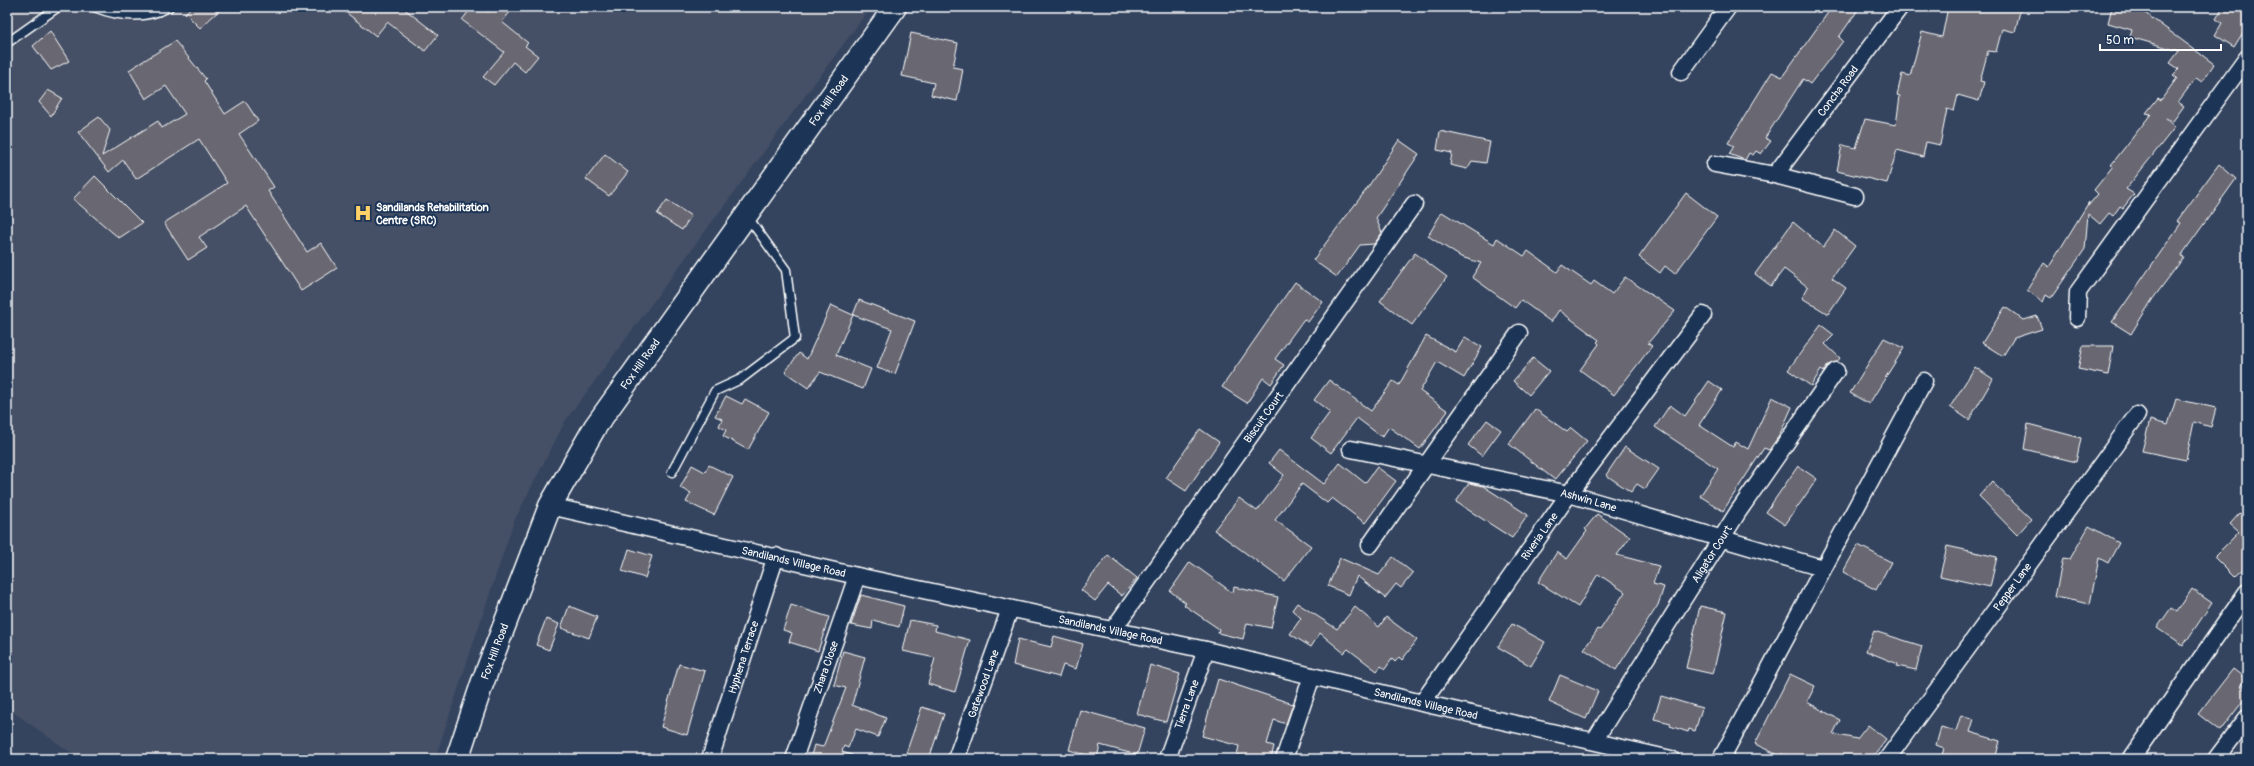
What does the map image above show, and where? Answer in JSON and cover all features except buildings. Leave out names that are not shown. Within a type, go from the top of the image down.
[{"type":"main road","name":"Fox Hill Road","points":[[457,759],[482,684],[550,506],[595,427],[895,7]]},
{"type":"street","points":[[1681,72],[1728,7]]},
{"type":"street","name":"Concha Road","points":[[1775,176],[1900,7]]},
{"type":"street","points":[[2077,318],[2078,292],[2247,58]]},
{"type":"street","points":[[1715,164],[1775,176],[1855,196]]},
{"type":"street","name":"Biscuit Court","points":[[1112,631],[1414,204]]},
{"type":"street","name":"Riveria Lane","points":[[1422,703],[1569,494],[1703,314]]},
{"type":"street","points":[[1370,545],[1519,333]]},
{"type":"street","name":"Aligator Court","points":[[1594,741],[1724,538],[1738,512],[1836,371]]},
{"type":"street","points":[[1721,759],[1822,568],[1924,381]]},
{"type":"street","name":"Pepper Lane","points":[[1887,759],[2138,415]]},
{"type":"street","name":"Ashwin Lane","points":[[1351,450],[1569,494],[1724,538],[1822,568]]},
{"type":"street","name":"Sandilands Village Road","points":[[550,506],[776,556],[857,576],[1206,650],[1422,703],[1671,759]]},
{"type":"street","name":"Hyphena Terrace","points":[[710,759],[776,556]]},
{"type":"street","name":"Zhara Close","points":[[794,759],[857,576]]},
{"type":"street","points":[[2131,759],[2247,592]]},
{"type":"street","name":"Gatewood Lane","points":[[956,759],[1010,609]]},
{"type":"street","name":"Tierra Lane","points":[[1167,759],[1206,650]]},
{"type":"street","points":[[1284,759],[1312,676]]},
{"type":"street","points":[[2216,759],[2247,718]]},
{"type":"lane","points":[[7,43],[58,7]]},
{"type":"lane","points":[[94,7],[120,15],[134,17],[147,15],[169,7]]},
{"type":"lane","points":[[672,472],[716,391],[741,379],[795,338],[786,270],[747,215]]},
{"type":"shaded area","name":"Sandilands Rehabilitation Centre (SRC)","points":[[7,7],[871,7],[566,420],[514,521],[435,759],[80,759],[7,708]]},
{"type":"place","name":"Sandilands Rehabilitation Centre (SRC)","points":[[363,213]]}]
